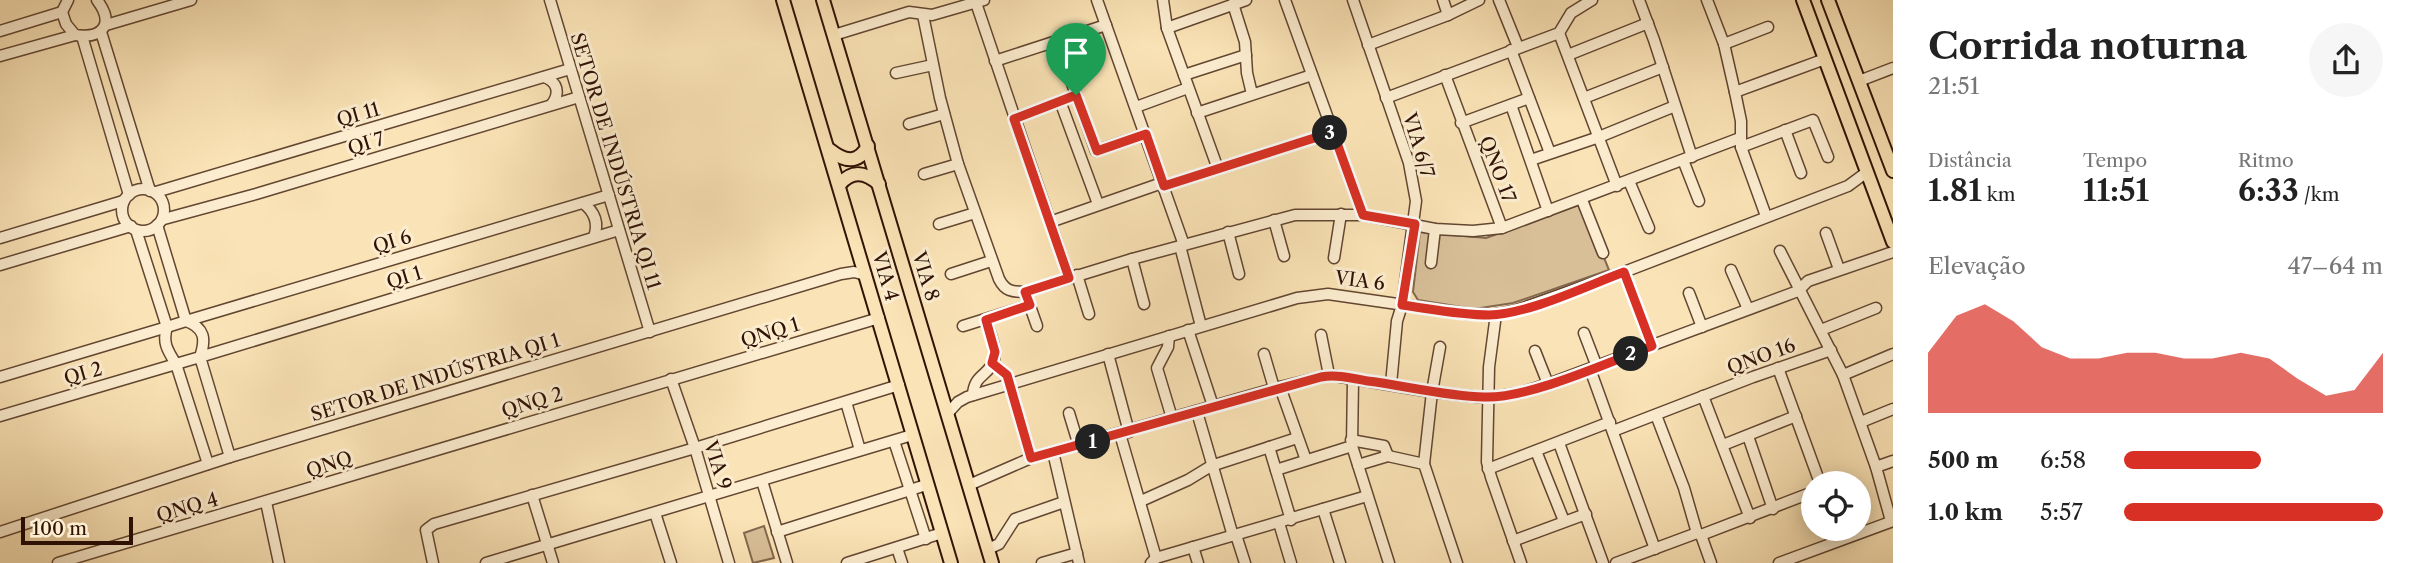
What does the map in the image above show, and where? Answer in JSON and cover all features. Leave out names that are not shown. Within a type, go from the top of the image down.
[{"type":"main road","name":"VIA 4","points":[[783,0],[830,150],[951,563]]},
{"type":"main road","name":"VIA 8","points":[[823,0],[992,563]]},
{"type":"main road","points":[[1803,0],[1893,242]]},
{"type":"main road","points":[[1826,0],[1837,22],[1892,167]]},
{"type":"main road","points":[[830,150],[842,159],[853,160],[860,157],[868,146]]},
{"type":"main road","points":[[840,184],[845,178],[858,173],[867,175],[879,185]]},
{"type":"main road","points":[[1882,212],[1893,231]]},
{"type":"street","points":[[67,0],[62,12],[66,24],[78,36],[126,198],[122,214],[134,228],[167,327],[163,337],[165,347],[176,364],[208,464]]},
{"type":"street","points":[[97,0],[105,11],[103,29],[153,191],[163,205],[160,222],[186,321]]},
{"type":"street","points":[[0,56],[78,36],[93,36],[103,29],[191,0]]},
{"type":"street","name":"SETOR DE INDÚSTRIA QI 11","points":[[550,0],[650,332]]},
{"type":"street","points":[[1097,0],[1163,184],[1182,246],[1201,326]]},
{"type":"street","points":[[1163,0],[1167,28],[1218,169]]},
{"type":"street","points":[[1167,28],[1246,0]]},
{"type":"street","points":[[1285,0],[1363,215]]},
{"type":"street","name":"VIA 6/7","points":[[1353,0],[1414,182],[1416,201],[1415,224],[1397,321],[1391,384]]},
{"type":"street","points":[[1443,0],[1448,15]]},
{"type":"street","points":[[1368,45],[1448,15],[1479,0]]},
{"type":"street","points":[[1499,0],[1529,98],[1550,153]]},
{"type":"street","points":[[1386,98],[1559,33],[1571,13],[1592,0]]},
{"type":"street","points":[[1639,0],[1675,106],[1699,201]]},
{"type":"street","points":[[1707,0],[1724,44],[1741,121],[1741,143],[1766,216]]},
{"type":"street","points":[[834,35],[909,12],[932,15],[978,1],[995,61],[1050,222],[1089,314]]},
{"type":"street","points":[[1233,4],[1245,42],[1247,73],[1252,94]]},
{"type":"street","points":[[0,31],[62,12]]},
{"type":"street","points":[[923,15],[944,114],[958,164],[991,261],[1007,289],[1005,313]]},
{"type":"street","points":[[1568,55],[1648,23]]},
{"type":"street","points":[[995,61],[1106,25]]},
{"type":"street","points":[[1724,44],[1768,27]]},
{"type":"street","points":[[1559,33],[1617,186]]},
{"type":"street","points":[[1057,41],[1097,151]]},
{"type":"street","points":[[1184,75],[1247,55]]},
{"type":"street","points":[[1735,92],[1825,59]]},
{"type":"street","points":[[896,73],[933,65]]},
{"type":"street","points":[[1584,98],[1663,67]]},
{"type":"street","points":[[1859,81],[1893,68]]},
{"type":"street","name":"QI 11","points":[[153,191],[570,69]]},
{"type":"street","points":[[1197,113],[1312,75]]},
{"type":"street","name":"QNO 17","points":[[1444,75],[1502,228]]},
{"type":"street","points":[[544,77],[553,81],[556,86],[556,98],[552,104]]},
{"type":"street","points":[[1136,107],[1188,88]]},
{"type":"street","points":[[1014,119],[1076,95]]},
{"type":"street","name":"QI 7","points":[[160,222],[579,97]]},
{"type":"street","name":"QNO 17","points":[[1461,123],[1529,98]]},
{"type":"street","points":[[1060,101],[1098,204]]},
{"type":"street","name":"QNO 17","points":[[1511,105],[1548,211]]},
{"type":"street","name":"QNO 17","points":[[1531,160],[1599,137],[1675,106]]},
{"type":"street","points":[[909,124],[944,114]]},
{"type":"street","name":"QNO 17","points":[[1007,289],[1025,292],[1132,259],[1295,215],[1363,215],[1435,229],[1472,231],[1502,228],[1688,159],[1813,120],[1828,157]]},
{"type":"street","points":[[1785,130],[1801,173]]},
{"type":"street","points":[[1050,222],[1098,204],[1333,132]]},
{"type":"street","points":[[1081,158],[1146,134]]},
{"type":"street","points":[[924,174],[958,164]]},
{"type":"street","name":"VIA 6","points":[[948,413],[958,402],[970,396],[1284,300],[1328,294],[1467,314],[1496,314],[1537,304],[1869,178]]},
{"type":"street","points":[[1629,181],[1649,228]]},
{"type":"street","points":[[0,237],[126,198],[139,190],[153,191]]},
{"type":"street","name":"QI 6","points":[[186,321],[608,195]]},
{"type":"street","points":[[1581,200],[1603,253]]},
{"type":"street","points":[[583,203],[594,215],[594,237]]},
{"type":"street","points":[[939,224],[975,213]]},
{"type":"street","points":[[1334,258],[1341,214]]},
{"type":"street","points":[[1273,220],[1284,256]]},
{"type":"street","points":[[0,265],[134,228],[147,231],[160,222]]},
{"type":"street","points":[[1431,263],[1435,229]]},
{"type":"street","name":"QI 1","points":[[200,357],[619,230]]},
{"type":"street","points":[[1228,232],[1239,274]]},
{"type":"street","points":[[1826,233],[1839,269]]},
{"type":"street","name":"QNO 16","points":[[1780,251],[1843,375],[1876,467],[1892,521],[1871,528]]},
{"type":"street","points":[[969,485],[1031,458],[1329,375],[1487,398],[1518,393],[1652,346],[1798,291],[1808,281],[1893,252]]},
{"type":"street","points":[[841,274],[861,257]]},
{"type":"street","points":[[1132,259],[1144,304]]},
{"type":"street","points":[[951,274],[991,261]]},
{"type":"street","points":[[1731,270],[1748,309]]},
{"type":"street","points":[[650,332],[841,274],[854,272],[866,275]]},
{"type":"street","points":[[1624,272],[1652,346]]},
{"type":"street","points":[[1025,292],[1037,326]]},
{"type":"street","points":[[1689,293],[1702,327]]},
{"type":"street","points":[[962,326],[1030,305]]},
{"type":"street","points":[[1821,330],[1876,308]]},
{"type":"street","points":[[1496,314],[1487,398],[1488,469],[1521,563]]},
{"type":"street","name":"QNQ 1","points":[[671,379],[878,318]]},
{"type":"street","points":[[942,393],[949,396],[970,396],[975,381],[992,363],[995,352],[986,320]]},
{"type":"street","points":[[0,377],[186,321],[196,325],[203,333],[204,344],[200,357],[230,457]]},
{"type":"street","points":[[1188,330],[1213,406]]},
{"type":"street","name":"SETOR DE INDÚSTRIA QI 1","points":[[0,532],[230,457],[650,332]]},
{"type":"street","points":[[1584,333],[1611,426],[1655,549]]},
{"type":"street","points":[[1169,335],[1168,347],[1157,368],[1172,418]]},
{"type":"street","points":[[1321,335],[1329,375]]},
{"type":"street","points":[[1440,346],[1424,464],[1457,563]]},
{"type":"street","name":"QNO 16","points":[[1488,469],[1611,426],[1656,415],[1830,350]]},
{"type":"street","points":[[1535,351],[1548,384]]},
{"type":"street","points":[[1108,354],[1154,560],[1367,496]]},
{"type":"street","points":[[1264,354],[1306,460]]},
{"type":"street","points":[[1843,375],[1893,354]]},
{"type":"street","points":[[176,364],[200,357]]},
{"type":"street","points":[[992,363],[1007,375],[1011,383],[1031,458]]},
{"type":"street","name":"QI 2","points":[[0,416],[176,364]]},
{"type":"street","points":[[1778,368],[1816,471]]},
{"type":"street","name":"VIA 9","points":[[671,379],[729,563]]},
{"type":"street","name":"QNQ 2","points":[[403,459],[671,379]]},
{"type":"street","points":[[1353,379],[1352,443],[1389,563]]},
{"type":"street","points":[[433,563],[426,530],[434,524],[695,449],[899,385]]},
{"type":"street","points":[[1703,396],[1751,518]]},
{"type":"street","points":[[846,402],[860,450]]},
{"type":"street","points":[[1861,422],[1893,409]]},
{"type":"street","points":[[1069,412],[1079,446]]},
{"type":"street","points":[[1197,412],[1245,563]]},
{"type":"street","points":[[1656,415],[1711,563]]},
{"type":"street","points":[[1723,445],[1796,416]]},
{"type":"street","points":[[486,563],[912,435]]},
{"type":"street","points":[[1748,436],[1773,509]]},
{"type":"street","points":[[1141,501],[1212,466],[1297,438]]},
{"type":"street","points":[[894,441],[926,539]]},
{"type":"street","points":[[1276,470],[1352,443],[1384,446],[1388,456]]},
{"type":"street","points":[[1559,443],[1603,563]]},
{"type":"street","points":[[1269,447],[1291,520]]},
{"type":"street","points":[[1536,451],[1564,521]]},
{"type":"street","points":[[1044,562],[1078,558],[1053,452]]},
{"type":"street","points":[[1358,466],[1388,456],[1424,464]]},
{"type":"street","name":"QNQ","points":[[266,502],[403,459]]},
{"type":"street","points":[[1876,467],[1893,461]]},
{"type":"street","points":[[762,481],[787,563]]},
{"type":"street","points":[[777,532],[926,485]]},
{"type":"street","points":[[532,495],[553,563]]},
{"type":"street","points":[[1616,563],[1751,518],[1801,497]]},
{"type":"street","points":[[266,502],[279,563]]},
{"type":"street","name":"QNQ 4","points":[[58,563],[266,502]]},
{"type":"street","points":[[988,549],[999,544],[1015,519],[1064,502]]},
{"type":"street","points":[[1324,509],[1340,563]]},
{"type":"street","points":[[655,513],[671,563]]},
{"type":"street","points":[[1513,541],[1586,514]]},
{"type":"street","points":[[1279,523],[1291,563]]},
{"type":"street","points":[[847,563],[942,533]]},
{"type":"street","name":"QNO 16","points":[[1779,563],[1836,541]]},
{"type":"street","points":[[1193,547],[1198,563]]},
{"type":"street","points":[[897,548],[902,563]]},
{"type":"shaded area","points":[[1582,204],[1609,270],[1513,303],[1474,309],[1418,300],[1413,292],[1420,232],[1486,238]]},
{"type":"shaded area","points":[[764,526],[774,558],[753,563],[744,533]]},
{"type":"route","points":[[1076,95],[1097,151],[1146,134],[1164,186],[1333,132],[1363,215],[1415,224],[1402,305],[1492,315],[1537,304],[1624,272],[1652,346],[1548,384],[1487,398],[1329,375],[1031,458],[1011,383],[1002,369],[992,363],[995,352],[986,320],[1030,305],[1025,292],[1069,278],[1014,119],[1076,95]]}]
